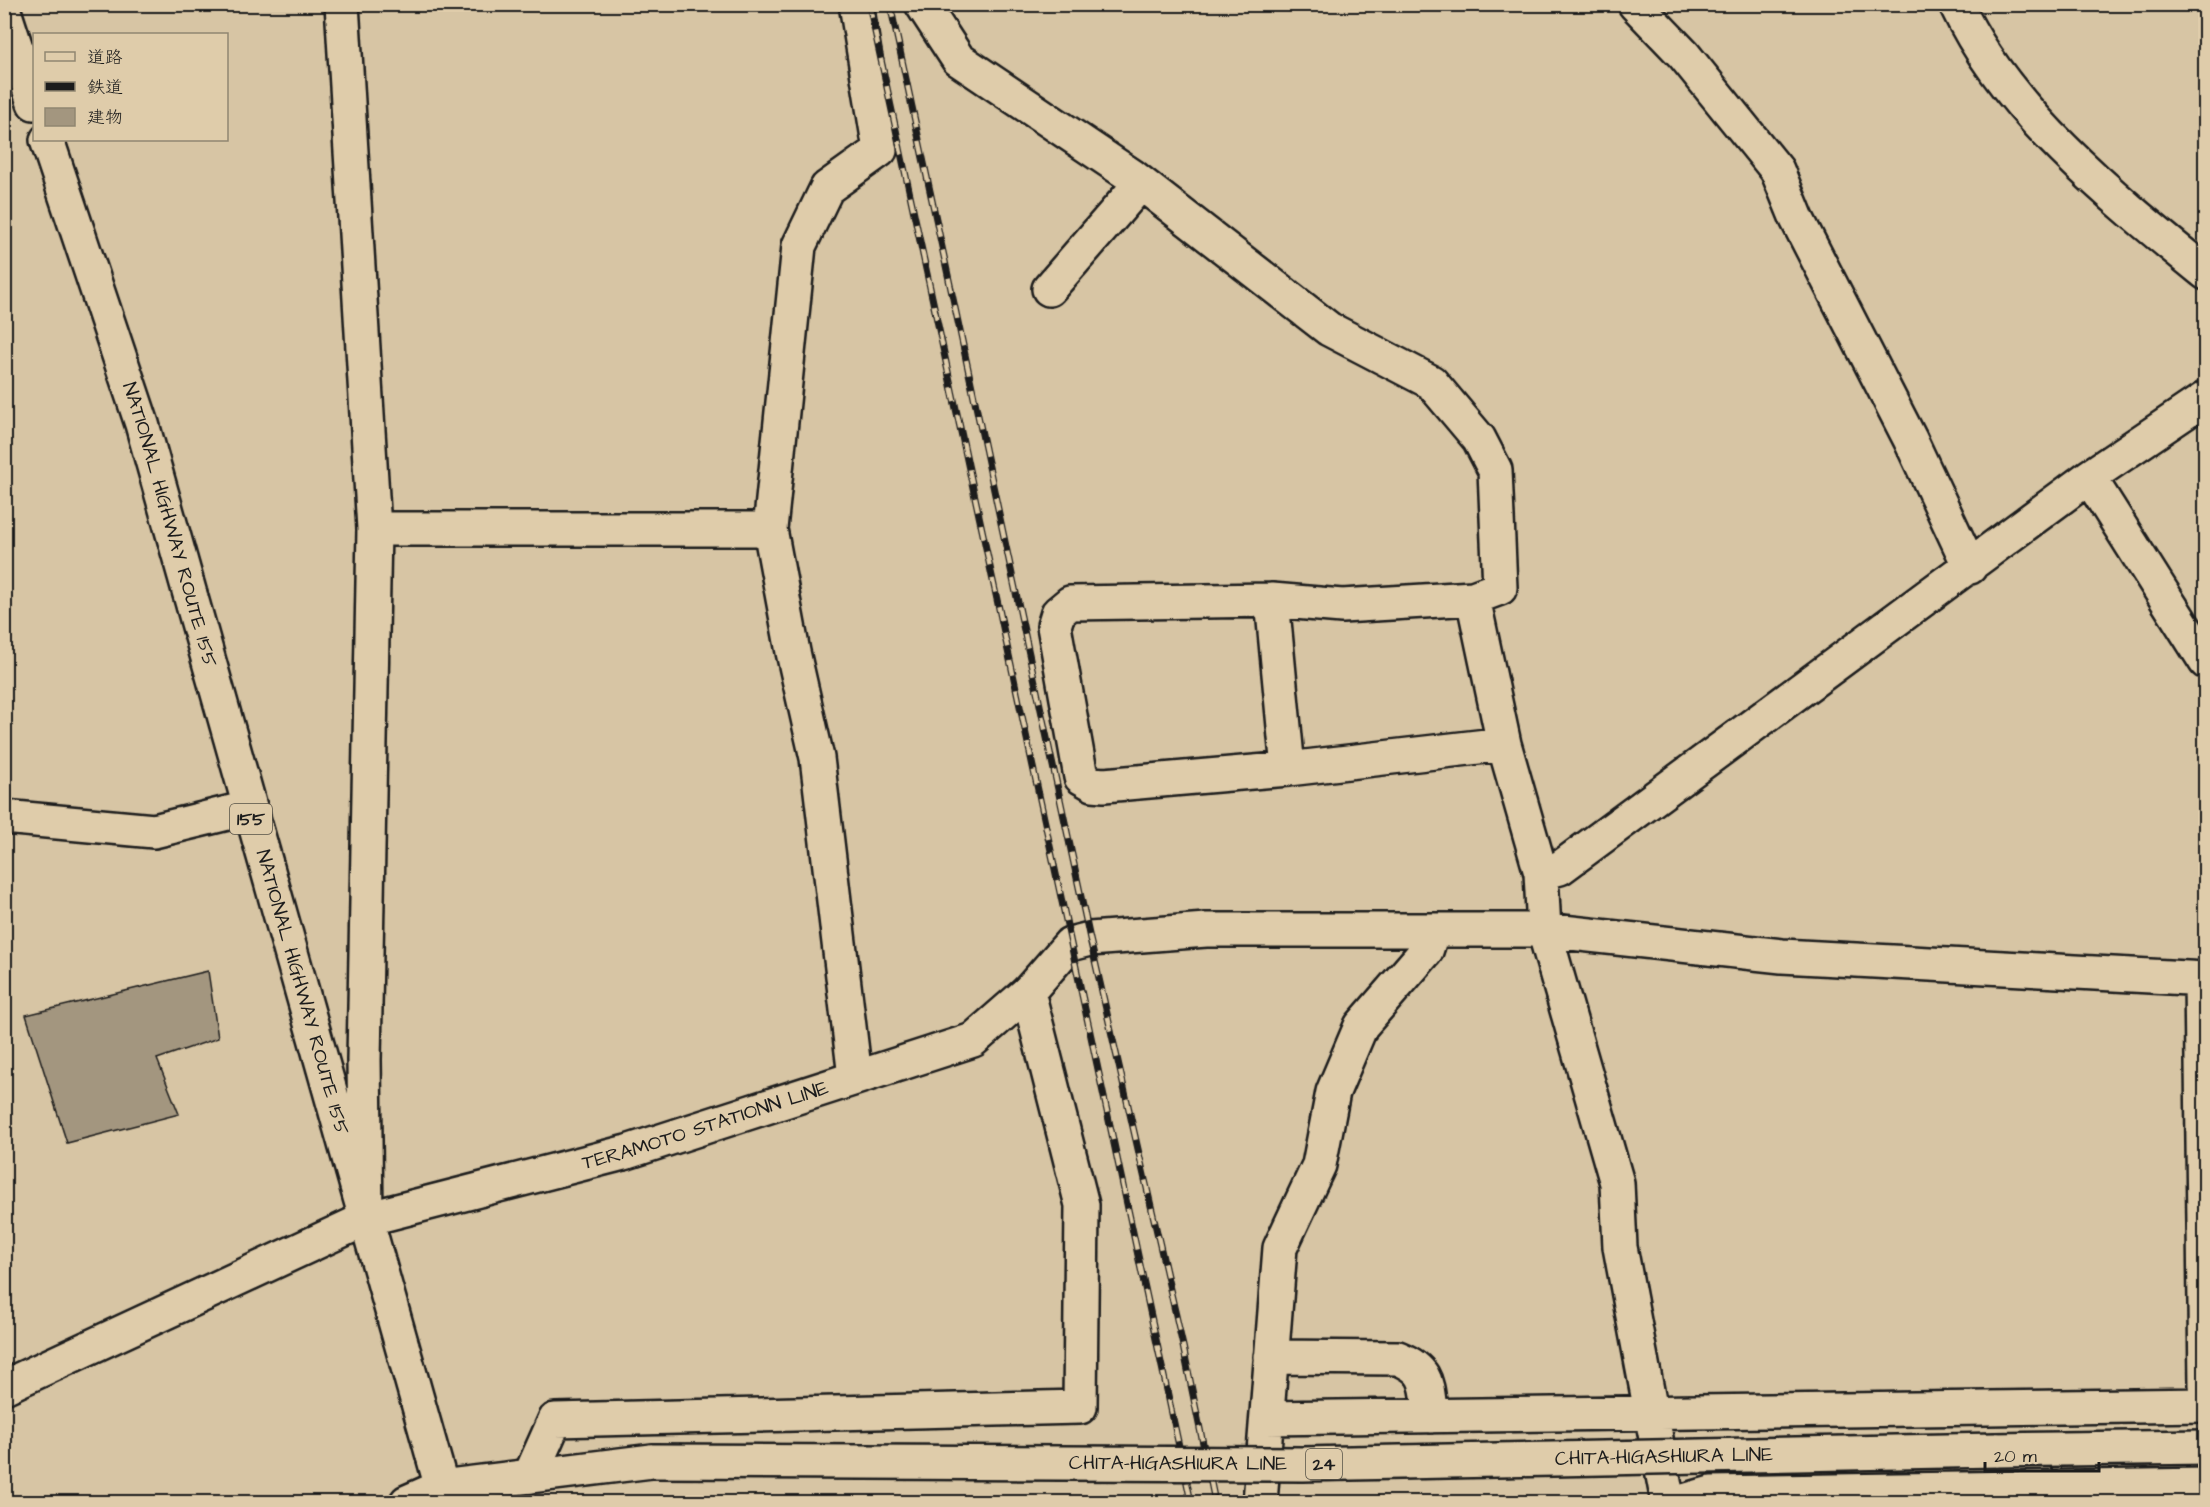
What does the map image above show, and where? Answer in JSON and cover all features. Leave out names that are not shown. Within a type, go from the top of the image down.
[{"type":"main road","points":[[342,4],[374,529],[364,1060],[366,1219]]},
{"type":"main road","points":[[855,1077],[817,758],[793,652],[770,529],[799,246],[827,188],[880,150],[856,4]]},
{"type":"main road","points":[[922,4],[958,59],[1141,183],[1329,329],[1431,382],[1479,439],[1495,470],[1500,588],[1473,598],[1342,606],[1272,600],[1070,603],[1058,613],[1054,626],[1081,777],[1094,784],[1104,785],[1288,769],[1504,744]]},
{"type":"main road","points":[[1635,4],[1684,55],[1777,170],[1797,219],[1910,439],[1970,567]]},
{"type":"main road","points":[[1956,4],[1968,30],[2008,87],[2054,137],[2101,187],[2205,273]]},
{"type":"main road","points":[[4,10],[33,100]]},
{"type":"main road","name":"NATIONAL HIGHWAY ROUTE 155","points":[[47,141],[142,424],[248,808],[444,1495]]},
{"type":"main road","points":[[1049,289],[1141,183]]},
{"type":"main road","points":[[1541,873],[1560,868],[2089,477],[2205,398]]},
{"type":"main road","points":[[2089,477],[2205,662]]},
{"type":"main road","points":[[374,529],[770,529]]},
{"type":"main road","points":[[1473,598],[1504,744],[1541,873],[1544,930],[1617,1183],[1620,1247],[1668,1503]]},
{"type":"main road","points":[[1272,600],[1288,769]]},
{"type":"main road","points":[[4,817],[154,831],[248,808]]},
{"type":"main road","name":"TERAMOTO STATIONN LINE","points":[[4,1387],[366,1219],[627,1152],[973,1040],[1028,992],[1070,944],[1090,939],[1206,930],[1544,930],[1782,956],[2203,979]]},
{"type":"main road","points":[[1260,1503],[1280,1248],[1319,1165],[1333,1092],[1361,1026],[1426,951],[1433,930]]},
{"type":"main road","points":[[2203,979],[2205,1385]]},
{"type":"main road","points":[[530,1476],[555,1420],[1080,1407],[1082,1205],[1028,992]]},
{"type":"main road","points":[[1271,1357],[1398,1358],[1416,1365],[1426,1381],[1431,1416]]},
{"type":"main road","points":[[1267,1418],[2205,1405]]},
{"type":"main road","name":"CHITA-HIGASHIURA LINE","points":[[408,1503],[530,1476],[652,1461],[1303,1464],[2205,1448]]},
{"type":"main road","points":[[1680,1503],[1711,1493],[2205,1485]]},
{"type":"building","points":[[208,971],[218,1038],[157,1059],[179,1114],[67,1143],[26,1015]]},
{"type":"railway","points":[[869,4],[1191,1502]]},
{"type":"railway","points":[[890,4],[1090,939],[1183,1346],[1215,1502]]}]
